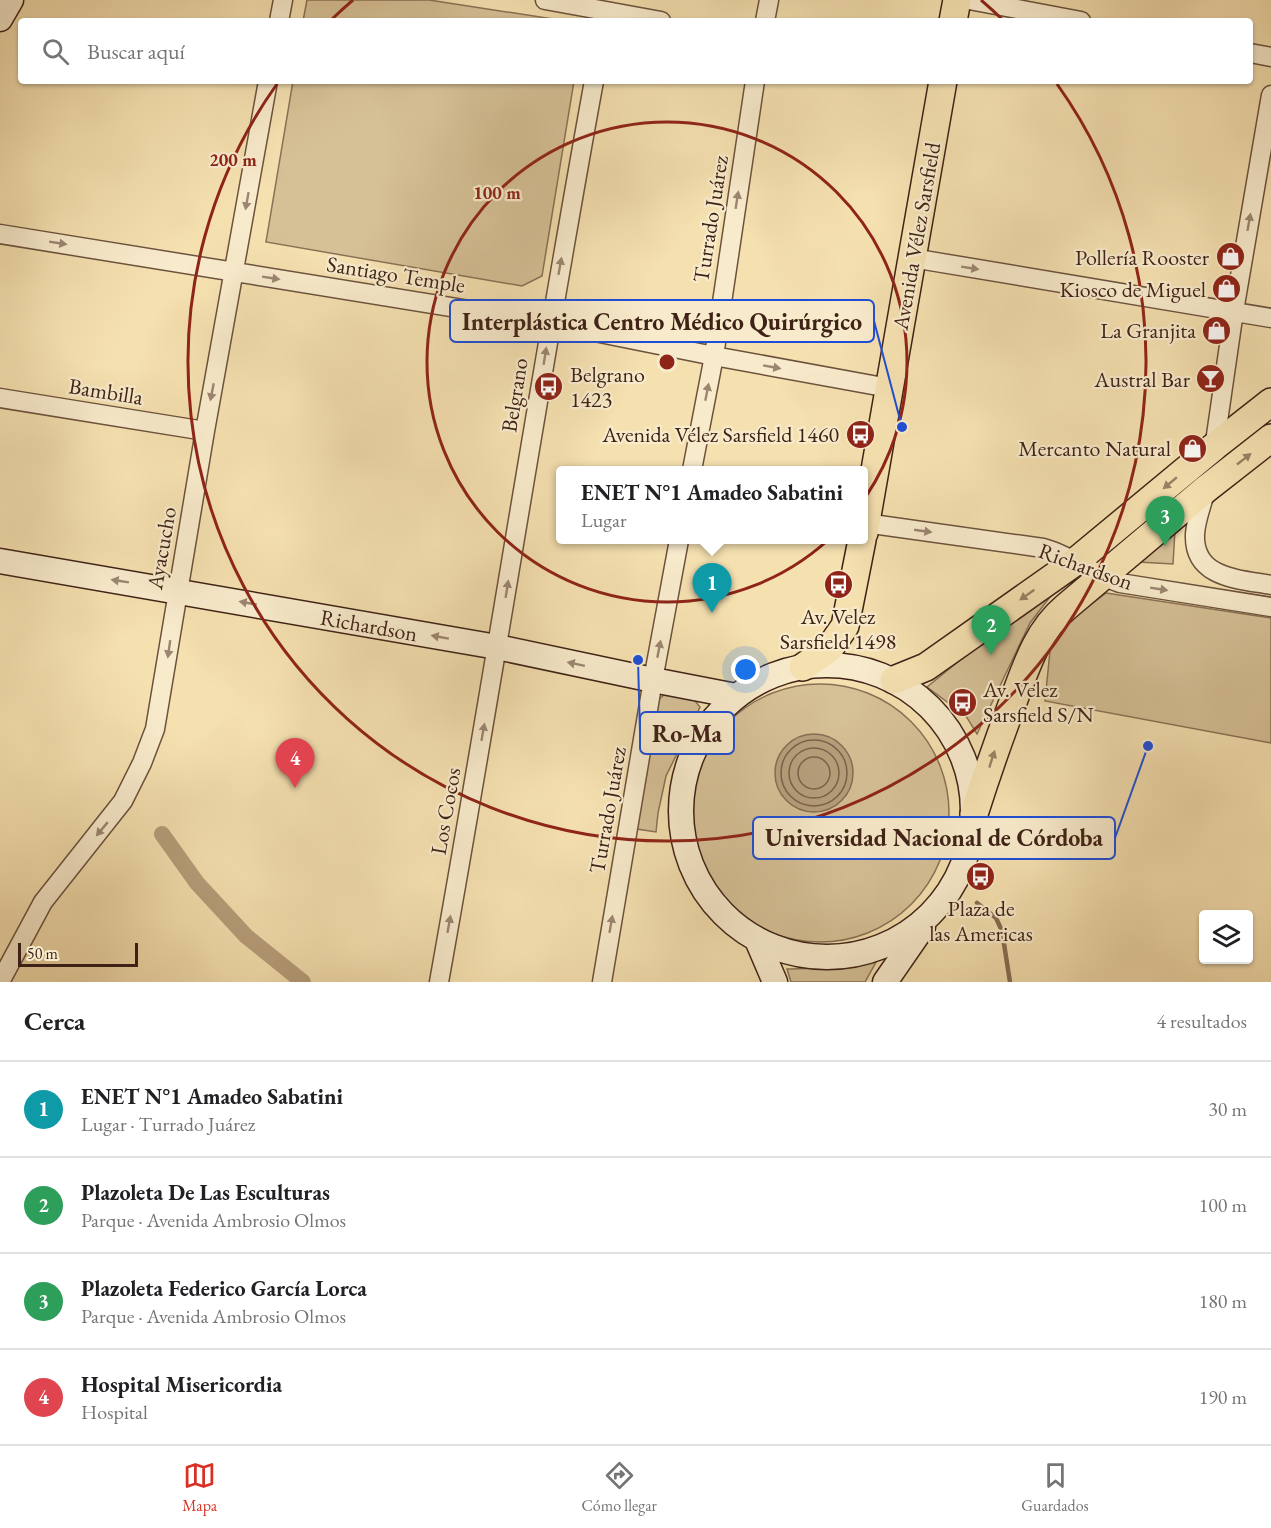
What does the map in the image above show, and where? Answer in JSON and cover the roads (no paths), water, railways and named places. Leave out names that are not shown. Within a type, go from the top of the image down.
[{"type":"main road","points":[[0,19],[11,0]]},
{"type":"main road","points":[[954,18],[957,0]]},
{"type":"main road","name":"Avenida Vélez Sarsfield","points":[[868,509],[942,84]]},
{"type":"main road","points":[[894,680],[926,667],[1075,562],[1271,402]]},
{"type":"main road","points":[[885,982],[956,881],[971,840],[974,814],[994,753],[1038,641],[1058,613],[1206,489],[1271,438]]},
{"type":"main road","name":"Avenida Vélez Sarsfield","points":[[803,667],[829,649],[845,626],[862,544]]},
{"type":"main road","name":"Richardson","points":[[0,561],[497,647],[736,696]]},
{"type":"main road","points":[[936,909],[906,934],[871,950],[839,956],[794,954],[757,940],[730,921],[707,896],[691,866],[681,834],[680,801],[687,767],[700,736],[716,715],[736,696],[768,677],[803,667],[834,666],[862,669],[894,680],[928,705],[948,728],[963,755],[971,784],[974,814]]},
{"type":"main road","points":[[757,940],[775,982]]},
{"type":"street","points":[[280,18],[283,0]]},
{"type":"street","points":[[545,0],[645,18]]},
{"type":"street","points":[[766,18],[769,0]]},
{"type":"street","points":[[969,0],[1065,18]]},
{"type":"street","points":[[1253,54],[1271,57]]},
{"type":"street","name":"Ayacucho","points":[[0,982],[43,902],[123,801],[142,763],[155,729],[160,712],[205,431],[267,84]]},
{"type":"street","name":"Belgrano","points":[[497,647],[550,323],[593,84]]},
{"type":"street","name":"Turrado Juárez","points":[[693,466],[714,356],[756,84]]},
{"type":"street","points":[[1271,95],[1234,311],[1215,446],[1195,532],[1198,555],[1206,567],[1220,574],[1271,585]]},
{"type":"street","name":"Santiago Temple","points":[[0,234],[550,323],[889,388]]},
{"type":"street","points":[[912,258],[1271,318]]},
{"type":"street","name":"Bambilla","points":[[0,398],[205,431]]},
{"type":"street","name":"Richardson","points":[[868,532],[1043,548],[1102,577],[1120,583],[1271,607]]},
{"type":"street","name":"Turrado Juárez","points":[[602,982],[678,544]]},
{"type":"street","name":"Los Cocos","points":[[439,982],[497,647]]},
{"type":"water","points":[[814,734],[829,737],[846,751],[853,773],[850,788],[836,805],[814,812],[799,809],[782,795],[775,773],[778,758],[792,741]]},
{"type":"waterway","points":[[162,834],[197,883],[246,936],[303,982]]},
{"type":"waterway","points":[[977,903],[996,918],[1002,931],[1010,982]]},
{"type":"place","name":"Pollería Rooster","points":[[1230,257]]},
{"type":"place","name":"Kiosco de Miguel","points":[[1227,289]]},
{"type":"place","name":"La Granjita","points":[[1217,330]]},
{"type":"place","name":"Austral Bar","points":[[1211,379]]},
{"type":"place","name":"Belgrano 1423","points":[[549,387]]},
{"type":"place","name":"Interplástica Centro Médico Quirúrgico","points":[[902,427]]},
{"type":"place","name":"Avenida Vélez Sarsfield 1460","points":[[860,434]]},
{"type":"place","name":"Mercanto Natural","points":[[1192,448]]},
{"type":"place","name":"Plazoleta Federico García Lorca","points":[[1165,546]]},
{"type":"place","name":"Av. Velez Sarsfield 1498","points":[[838,584]]},
{"type":"place","name":"ENET N°1 Amadeo Sabatini","points":[[712,613]]},
{"type":"place","name":"Plazoleta De Las Esculturas","points":[[991,655]]},
{"type":"place","name":"Ro-Ma","points":[[638,660]]},
{"type":"place","name":"Av. Velez Sarsfield S/N","points":[[962,702]]},
{"type":"place","name":"Universidad Nacional de Córdoba","points":[[1148,746]]},
{"type":"place","name":"Hospital Misericordia","points":[[295,788]]},
{"type":"place","name":"Plaza de las Americas","points":[[981,876]]}]
